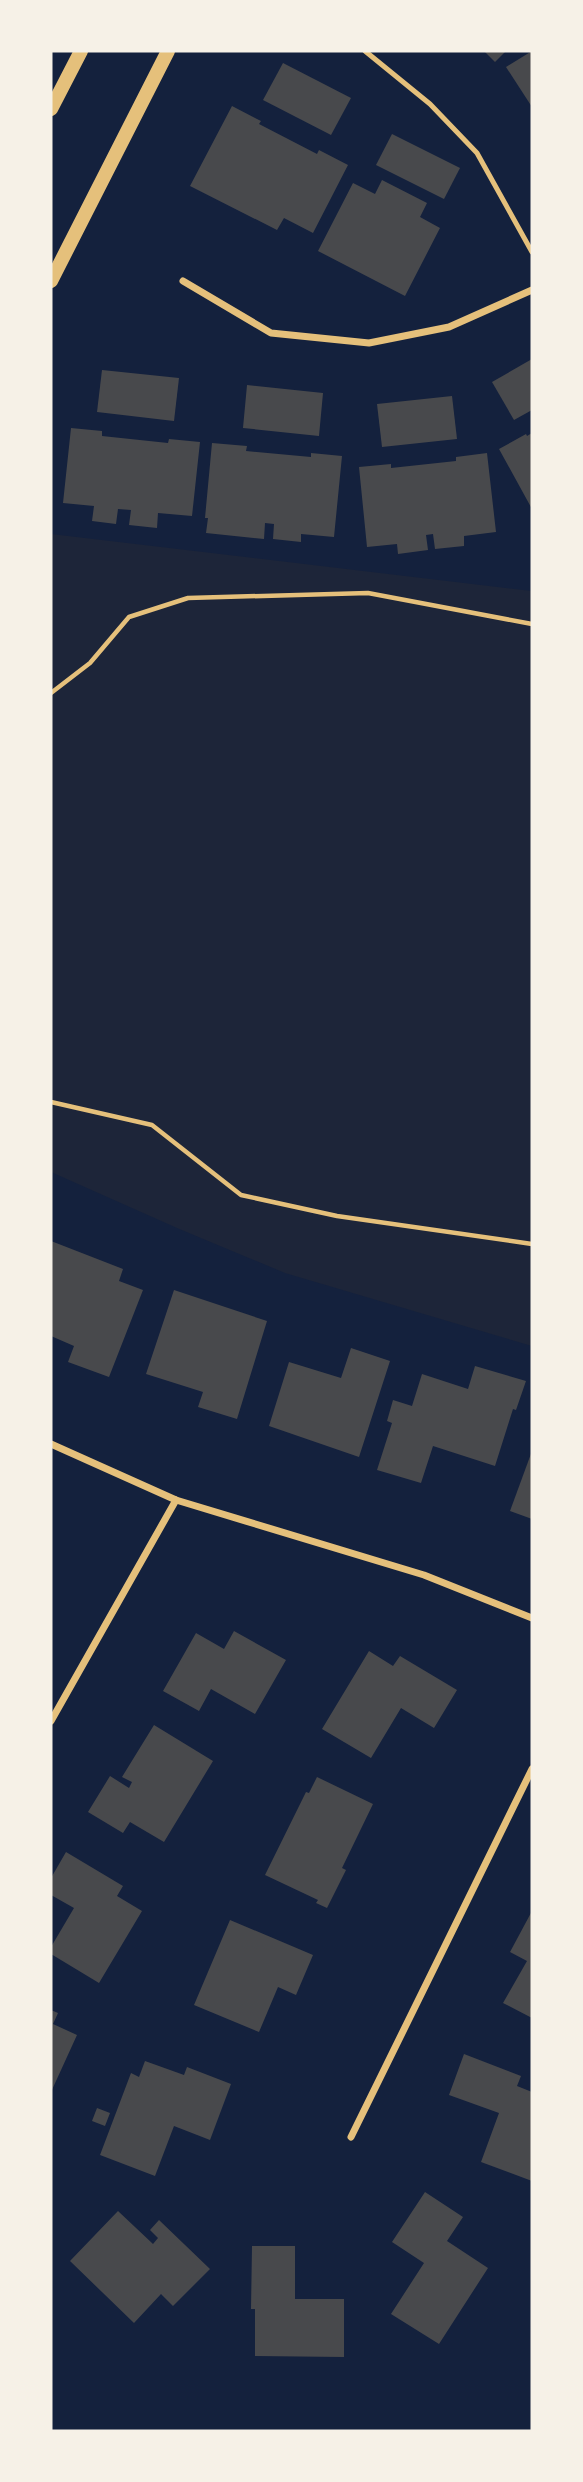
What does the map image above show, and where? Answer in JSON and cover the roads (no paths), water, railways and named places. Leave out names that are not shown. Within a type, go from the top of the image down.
[{"type":"main road","points":[[51,110],[81,51]]},
{"type":"main road","points":[[51,281],[168,51]]},
{"type":"street","points":[[183,281],[271,333],[369,343],[449,327],[532,289]]},
{"type":"street","points":[[51,1444],[176,1500],[424,1575],[532,1618]]},
{"type":"street","points":[[51,1721],[176,1500]]},
{"type":"street","points":[[351,2137],[532,1769]]},
{"type":"lane","points":[[365,51],[430,104],[477,153],[532,253]]}]
